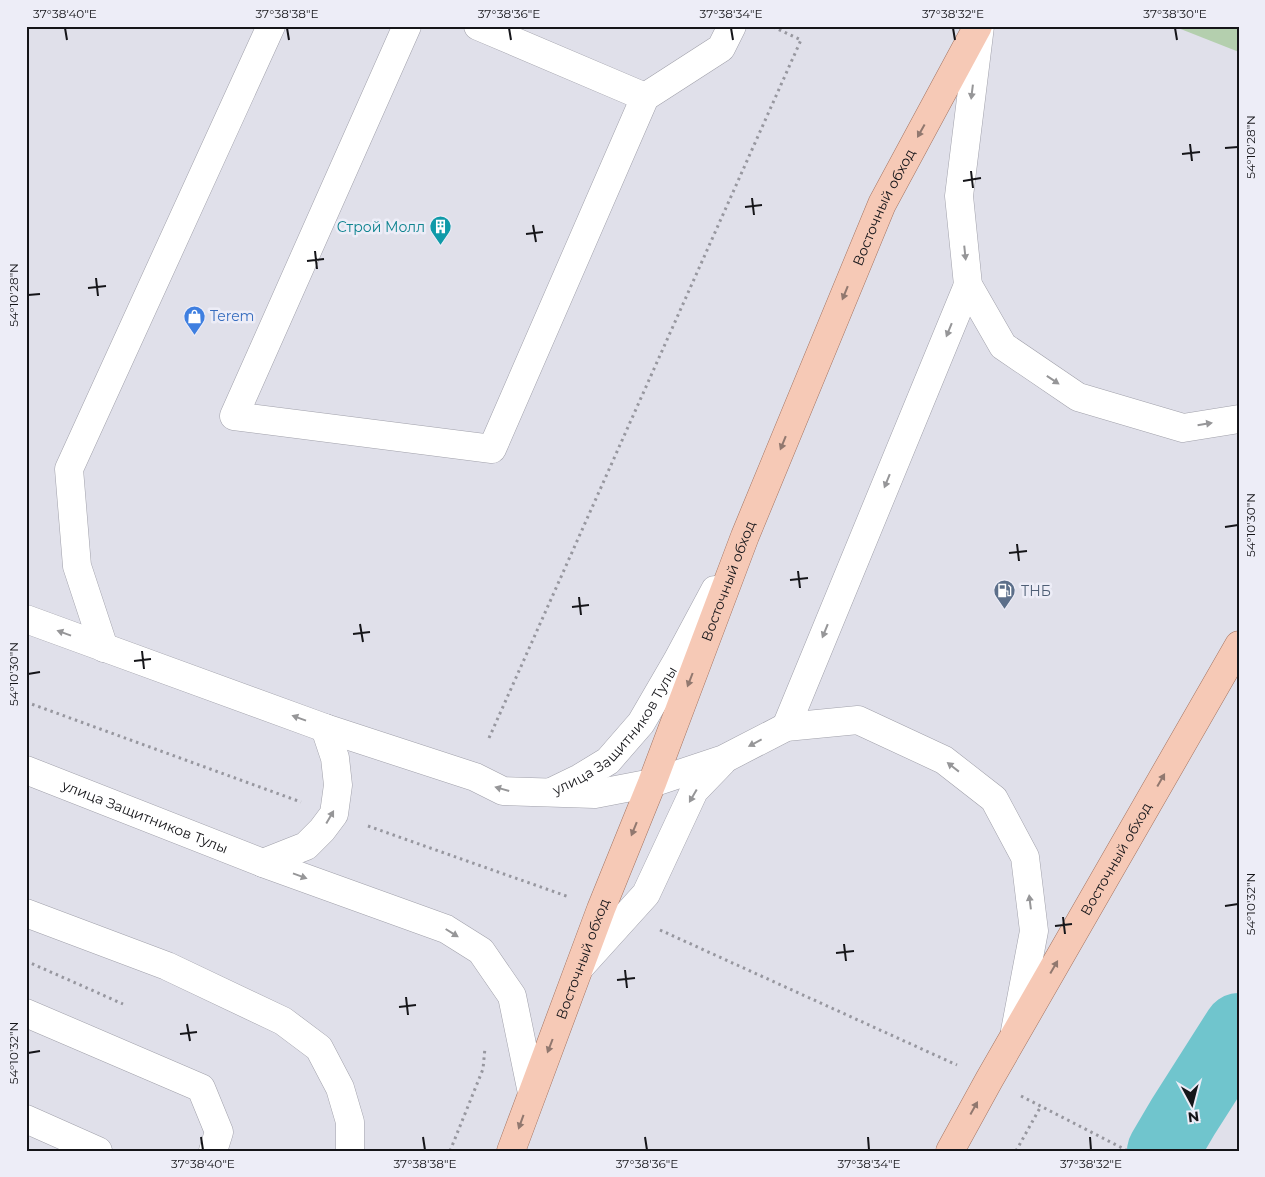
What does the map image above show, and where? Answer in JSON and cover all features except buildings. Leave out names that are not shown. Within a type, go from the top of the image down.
[{"type":"main road","name":"Восточный обход","points":[[511,1151],[580,967],[613,913],[652,783],[744,536],[882,204],[979,26]]},
{"type":"main road","name":"Восточный обход","points":[[950,1151],[1239,645]]},
{"type":"street","points":[[104,648],[77,566],[70,469],[271,26]]},
{"type":"street","points":[[407,26],[234,416],[492,449],[645,97],[721,48],[732,26]]},
{"type":"street","points":[[478,26],[645,97]]},
{"type":"street","points":[[979,26],[959,196],[968,285],[1003,346],[1078,397],[1182,428],[1239,419]]},
{"type":"street","points":[[786,727],[968,285]]},
{"type":"street","name":"улица Защитников Тулы","points":[[26,618],[325,728],[475,777],[503,791],[550,792],[608,762],[641,723],[677,661],[744,536]]},
{"type":"street","points":[[550,792],[595,794],[652,783],[724,759],[786,727],[858,720],[944,760],[994,799],[1025,858],[1034,931],[1014,1036]]},
{"type":"street","points":[[263,863],[306,846],[322,830],[334,814],[338,785],[335,758],[325,728]]},
{"type":"street","points":[[613,913],[646,894],[694,791],[724,759]]},
{"type":"street","name":"улица Защитников Тулы","points":[[26,770],[263,863],[446,928],[481,951],[512,996],[532,1093]]},
{"type":"street","points":[[26,913],[166,966],[283,1021],[319,1048],[340,1088],[350,1122],[350,1151]]},
{"type":"street","points":[[26,1013],[201,1088],[219,1132],[213,1151]]},
{"type":"street","points":[[26,1119],[98,1151]]},
{"type":"path","points":[[489,738],[801,40],[771,26]]},
{"type":"path","points":[[26,702],[334,814],[648,924],[989,1080],[1128,1150]]},
{"type":"path","points":[[26,961],[123,1004]]},
{"type":"path","points":[[450,1151],[483,1069],[485,1042]]},
{"type":"path","points":[[1016,1151],[1041,1106]]},
{"type":"green space","points":[[1173,26],[1239,26],[1239,52]]},
{"type":"waterway","points":[[1163,1151],[1239,1029]]},
{"type":"place","name":"Строй Молл","points":[[441,246]]},
{"type":"place","name":"Terem","points":[[194,335]]},
{"type":"place","name":"ТНБ","points":[[1005,610]]}]
